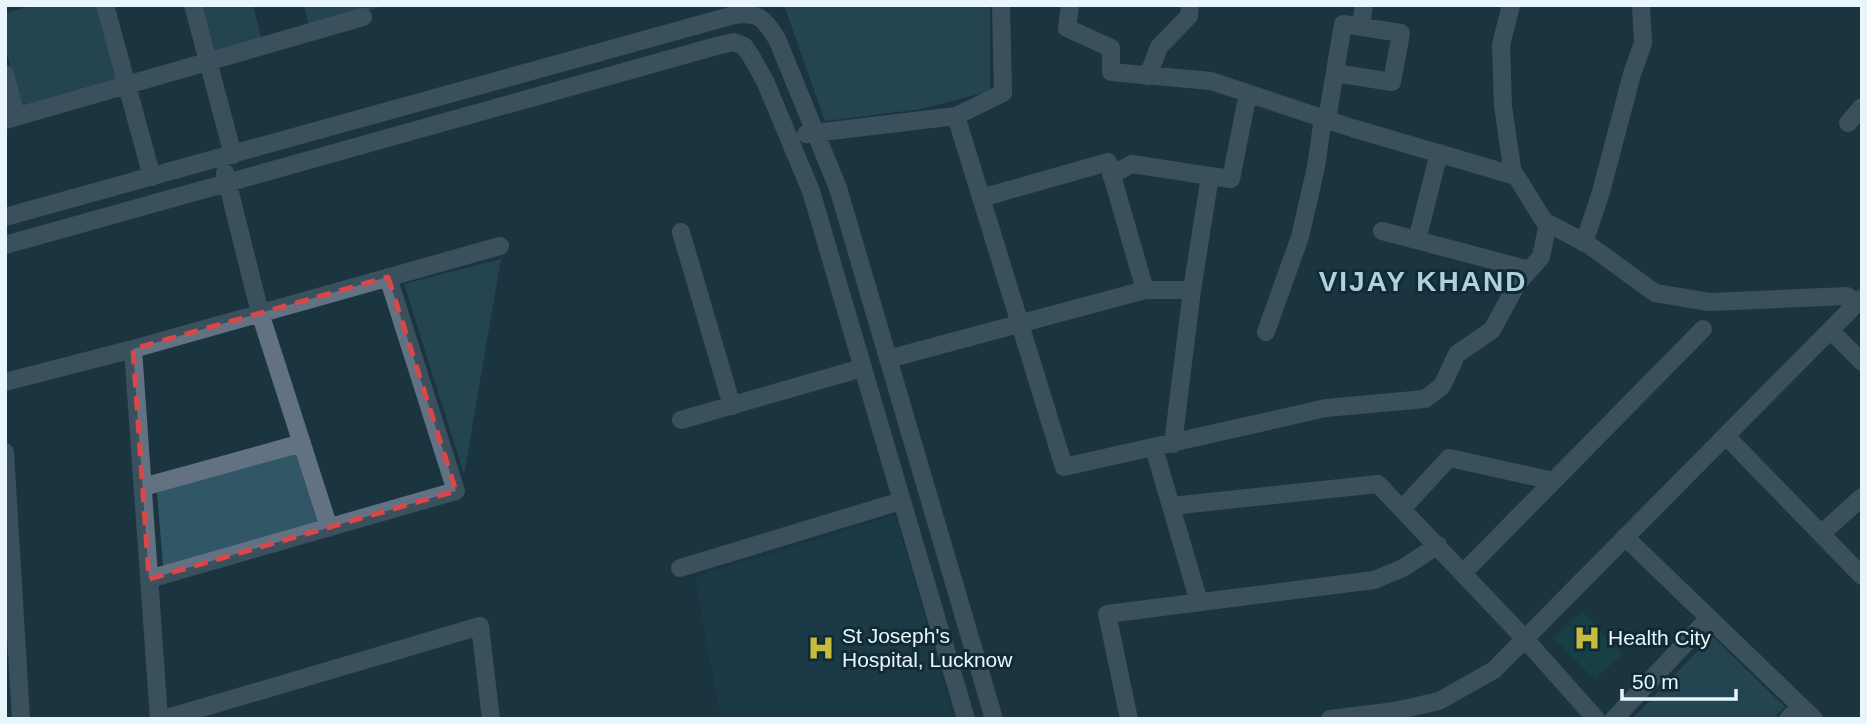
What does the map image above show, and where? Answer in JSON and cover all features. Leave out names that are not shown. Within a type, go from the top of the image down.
[{"type":"street","points":[[105,5],[152,177]]},
{"type":"street","points":[[192,5],[208,62],[227,156],[228,183],[260,313],[330,528]]},
{"type":"street","points":[[789,138],[815,132],[956,116],[1003,93],[1001,5]]},
{"type":"street","points":[[1070,5],[1067,28],[1111,48],[1111,72],[1211,81],[1516,176],[1544,221],[1584,243],[1655,293],[1709,302],[1847,296],[1859,300],[1494,670],[1419,713],[1330,719]]},
{"type":"street","points":[[1148,76],[1159,47],[1189,16],[1190,5]]},
{"type":"street","points":[[1361,26],[1364,5]]},
{"type":"street","points":[[1511,5],[1501,46],[1503,106],[1513,175]]},
{"type":"street","points":[[1584,243],[1643,43],[1641,5]]},
{"type":"street","points":[[5,217],[734,15],[751,13],[763,19],[777,39],[838,188],[995,719]]},
{"type":"street","points":[[5,74],[11,118],[363,18]]},
{"type":"street","points":[[1266,332],[1300,237],[1343,24],[1401,33],[1392,82],[1335,73]]},
{"type":"street","points":[[5,245],[734,42],[744,46],[789,138],[811,191],[966,719]]},
{"type":"street","points":[[1111,174],[1132,164],[1231,179],[1248,93]]},
{"type":"street","points":[[1847,124],[1862,107]]},
{"type":"street","points":[[956,116],[1064,467],[1326,408],[1426,399],[1442,386],[1457,354],[1492,330],[1517,284],[1541,257],[1548,223]]},
{"type":"street","points":[[1417,240],[1439,153]]},
{"type":"street","points":[[981,198],[1108,162],[1145,290]]},
{"type":"street","points":[[1173,444],[1192,290],[1210,176]]},
{"type":"street","points":[[1382,231],[1530,270]]},
{"type":"street","points":[[681,232],[732,405]]},
{"type":"street","points":[[5,382],[500,246]]},
{"type":"street","points":[[149,579],[456,491],[388,277]]},
{"type":"street","points":[[888,359],[1145,290],[1192,290]]},
{"type":"street","points":[[1464,572],[1703,329]]},
{"type":"street","points":[[1830,330],[1862,362]]},
{"type":"street","points":[[133,349],[159,719]]},
{"type":"street","points":[[681,421],[862,368]]},
{"type":"street","points":[[1726,436],[1862,576]]},
{"type":"street","points":[[143,487],[302,443]]},
{"type":"street","points":[[1154,448],[1199,602]]},
{"type":"street","points":[[5,452],[21,719]]},
{"type":"street","points":[[1402,509],[1449,458],[1554,481]]},
{"type":"street","points":[[1171,506],[1378,484],[1464,572],[1596,719]]},
{"type":"street","points":[[1821,534],[1862,497]]},
{"type":"street","points":[[680,568],[901,501]]},
{"type":"street","points":[[1625,537],[1709,618],[1801,715]]},
{"type":"street","points":[[1129,719],[1107,614],[1374,580],[1403,568],[1438,545]]},
{"type":"street","points":[[1614,719],[1709,618]]},
{"type":"street","points":[[164,719],[480,626],[491,719]]},
{"type":"highlighted area","points":[[388,277],[456,491],[149,579],[133,349]]},
{"type":"shaded area","points":[[35,5],[97,5],[118,81],[21,107],[5,46],[5,13]]},
{"type":"shaded area","points":[[199,5],[253,5],[262,41],[212,54]]},
{"type":"shaded area","points":[[304,5],[389,5],[309,25]]},
{"type":"shaded area","points":[[784,5],[990,5],[990,91],[921,109],[825,121]]},
{"type":"shaded area","points":[[501,259],[464,474],[404,284]]},
{"type":"shaded area","points":[[295,452],[318,524],[163,566],[157,492]]},
{"type":"shaded area","name":"St Joseph's Hospital, Lucknow","points":[[895,515],[954,719],[721,719],[695,577]]},
{"type":"shaded area","points":[[1712,636],[1785,707],[1772,719],[1632,719]]},
{"type":"building","points":[[1582,611],[1622,654],[1595,680],[1554,638]]},
{"type":"place","name":"Health City","points":[[1587,638]]},
{"type":"place","name":"St Joseph's Hospital, Lucknow","points":[[821,648]]},
{"type":"district","name":"VIJAY KHAND","points":[[1423,281]]}]
